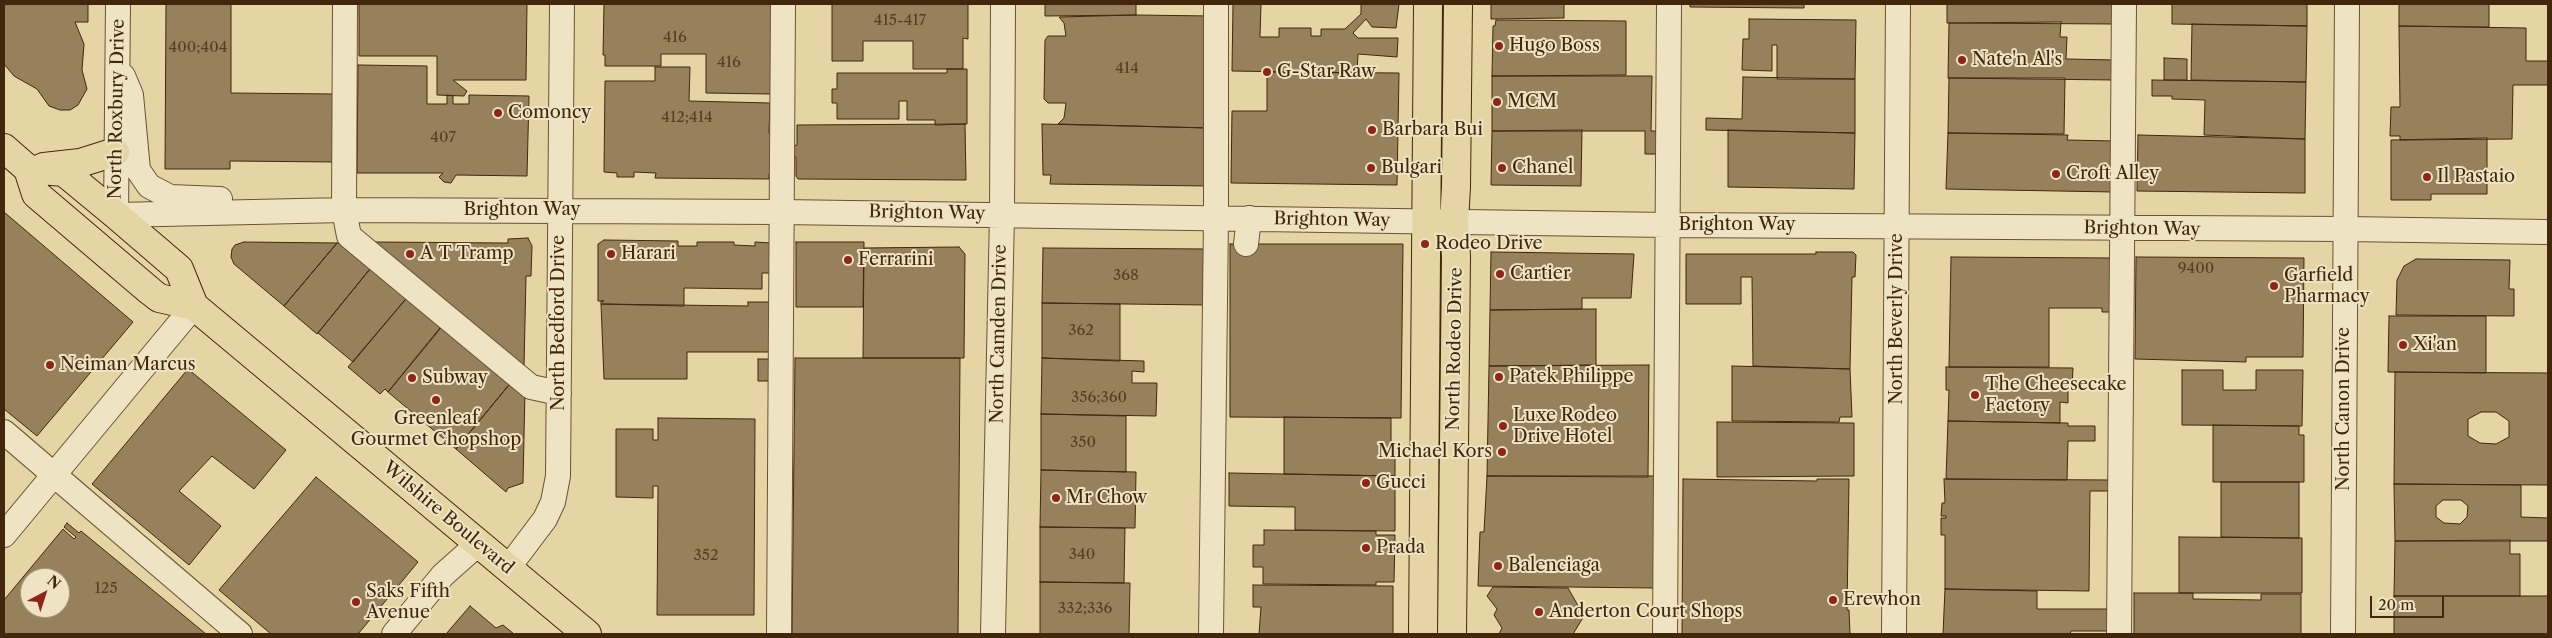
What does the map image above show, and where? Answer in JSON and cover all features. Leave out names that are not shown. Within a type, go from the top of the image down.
[{"type":"main road","name":"North Rodeo Drive","points":[[1423,634],[1428,4]]},
{"type":"main road","name":"North Rodeo Drive","points":[[1452,634],[1456,257],[1454,222],[1458,4]]},
{"type":"main road","points":[[4,148],[28,169],[80,163],[114,152]]},
{"type":"main road","name":"Wilshire Boulevard","points":[[194,306],[179,269],[64,172],[28,169],[36,194],[150,291],[159,298],[194,306],[587,634]]},
{"type":"street","name":"North Roxbury Drive","points":[[116,215],[114,152],[118,4]]},
{"type":"street","points":[[345,4],[341,210],[349,236],[531,388],[559,393]]},
{"type":"street","name":"North Bedford Drive","points":[[508,568],[540,527],[554,502],[558,476],[562,4]]},
{"type":"street","points":[[779,634],[783,4]]},
{"type":"street","name":"North Camden Drive","points":[[993,634],[1002,214],[1003,4]]},
{"type":"street","points":[[1211,634],[1216,218],[1216,4]]},
{"type":"street","points":[[1665,634],[1670,4]]},
{"type":"street","name":"North Beverly Drive","points":[[1894,634],[1898,4]]},
{"type":"street","points":[[2119,634],[2124,4]]},
{"type":"street","name":"North Canon Drive","points":[[2343,634],[2347,4]]},
{"type":"street","points":[[117,62],[131,96],[138,170],[149,186],[170,196],[322,200],[341,210]]},
{"type":"street","name":"Brighton Way","points":[[116,215],[341,210],[559,210],[1002,214],[1667,225],[2548,232]]},
{"type":"street","points":[[1246,244],[1248,218]]},
{"type":"street","points":[[4,535],[194,306]]},
{"type":"street","points":[[4,432],[240,634]]},
{"type":"street","points":[[394,634],[443,575],[479,543]]},
{"type":"building","points":[[4,4],[88,4],[88,22],[75,22],[84,44],[82,70],[87,89],[78,105],[70,110],[60,110],[49,106],[37,89],[14,76],[4,64]]},
{"type":"building","points":[[166,4],[231,4],[231,93],[335,94],[334,162],[230,161],[230,169],[165,169]]},
{"type":"building","points":[[359,4],[527,4],[526,80],[453,80],[467,91],[464,96],[437,95],[437,56],[359,56]]},
{"type":"building","points":[[604,4],[772,4],[771,94],[706,93],[706,54],[661,54],[661,66],[605,66],[605,55],[603,55]]},
{"type":"building","points":[[832,4],[968,4],[968,39],[963,38],[963,69],[913,69],[913,41],[863,41],[863,61],[832,61]]},
{"type":"building","points":[[1045,4],[1136,4],[1136,15],[1045,16]]},
{"type":"building","points":[[1233,4],[1261,4],[1260,37],[1279,37],[1279,28],[1311,28],[1311,36],[1321,36],[1321,29],[1345,29],[1361,14],[1361,4],[1399,4],[1396,28],[1372,27],[1366,19],[1353,33],[1358,38],[1398,38],[1397,57],[1358,54],[1357,73],[1232,71]]},
{"type":"building","points":[[1491,4],[1564,4],[1564,18],[1491,19]]},
{"type":"building","points":[[1690,4],[1804,4],[1804,8],[1690,7]]},
{"type":"building","points":[[1947,4],[2116,4],[2116,24],[1947,23]]},
{"type":"building","points":[[2172,4],[2307,4],[2307,26],[2172,24]]},
{"type":"building","points":[[2399,4],[2489,4],[2489,27],[2399,26]]},
{"type":"building","points":[[1210,16],[1209,128],[1058,124],[1064,118],[1066,103],[1048,103],[1044,99],[1045,40],[1048,36],[1066,36],[1064,23],[1059,17]]},
{"type":"building","points":[[1749,19],[1856,20],[1855,79],[1777,79],[1777,45],[1772,45],[1772,71],[1742,70],[1743,39],[1749,39]]},
{"type":"building","points":[[1496,20],[1626,21],[1626,75],[1492,76],[1493,26],[1495,26]]},
{"type":"building","points":[[2061,22],[2060,37],[2067,37],[2066,59],[2115,60],[2114,80],[1948,78],[1949,23]]},
{"type":"building","points":[[2192,24],[2307,26],[2306,82],[2191,80]]},
{"type":"building","points":[[2399,26],[2526,28],[2526,61],[2548,61],[2548,85],[2513,85],[2512,139],[2400,140],[2400,136],[2390,136],[2391,107],[2400,107]]},
{"type":"building","points":[[2164,58],[2187,59],[2187,80],[2164,80]]},
{"type":"building","points":[[358,65],[427,66],[427,104],[447,104],[447,95],[453,96],[453,104],[469,104],[469,95],[529,96],[527,176],[456,175],[451,183],[444,182],[439,177],[443,173],[357,173]]},
{"type":"building","points":[[655,67],[690,67],[689,101],[770,103],[769,133],[774,133],[774,174],[769,174],[769,179],[655,178],[656,173],[634,172],[634,177],[617,177],[617,173],[604,172],[605,81],[655,81]]},
{"type":"building","points":[[947,69],[967,69],[967,124],[935,125],[935,120],[907,120],[907,101],[899,101],[899,119],[837,119],[837,103],[832,103],[832,89],[837,89],[837,73],[947,73]]},
{"type":"building","points":[[1267,72],[1399,73],[1397,185],[1231,183],[1232,111],[1267,111]]},
{"type":"building","points":[[1492,76],[1652,76],[1651,131],[1662,131],[1662,154],[1645,154],[1645,131],[1492,131]]},
{"type":"building","points":[[1743,77],[1855,79],[1855,133],[1706,130],[1706,118],[1742,119]]},
{"type":"building","points":[[1949,78],[2065,78],[2064,134],[1948,133]]},
{"type":"building","points":[[2152,80],[2306,82],[2305,139],[2204,135],[2205,100],[2172,99],[2172,96],[2152,96]]},
{"type":"building","points":[[965,124],[966,180],[798,179],[796,176],[796,157],[792,157],[792,146],[797,145],[797,125]]},
{"type":"building","points":[[1042,124],[1209,128],[1208,186],[1050,184],[1051,175],[1043,175]]},
{"type":"building","points":[[1582,130],[1581,186],[1491,185],[1492,131]]},
{"type":"building","points":[[1728,130],[1855,133],[1854,189],[1728,187]]},
{"type":"building","points":[[1948,133],[2068,135],[2067,140],[2115,141],[2114,192],[1946,189]]},
{"type":"building","points":[[2138,135],[2305,139],[2305,193],[2137,191]]},
{"type":"building","points":[[2487,138],[2487,194],[2431,194],[2431,200],[2391,200],[2391,140]]},
{"type":"building","name":"Neiman Marcus","points":[[4,212],[133,322],[37,436],[4,409]]},
{"type":"building","points":[[528,238],[532,246],[531,276],[526,276],[524,367],[375,242],[508,243],[508,239]]},
{"type":"building","points":[[604,240],[678,241],[678,246],[697,246],[697,242],[734,242],[734,245],[755,246],[755,242],[771,243],[772,273],[762,273],[762,289],[684,288],[684,306],[601,304],[601,301],[598,301],[598,244]]},
{"type":"building","points":[[244,242],[337,243],[284,306],[234,264],[231,257],[232,249],[235,245]]},
{"type":"building","points":[[796,242],[864,242],[863,307],[796,307]]},
{"type":"building","points":[[337,243],[349,243],[374,264],[317,334],[284,306]]},
{"type":"building","points":[[1230,244],[1403,244],[1401,418],[1230,417]]},
{"type":"building","points":[[959,247],[965,254],[964,358],[863,358],[864,248]]},
{"type":"building","points":[[1043,248],[1209,249],[1208,305],[1042,303]]},
{"type":"building","points":[[1491,252],[1634,254],[1631,298],[1582,298],[1582,309],[1490,310]]},
{"type":"building","points":[[1816,252],[1853,252],[1856,255],[1855,277],[1852,277],[1850,369],[1753,366],[1752,277],[1741,277],[1741,304],[1686,304],[1686,254],[1816,254]]},
{"type":"building","points":[[1951,257],[2114,258],[2113,312],[2102,312],[2102,308],[2049,308],[2049,367],[1949,367]]},
{"type":"building","points":[[2136,257],[2304,258],[2303,357],[2246,357],[2246,362],[2135,359]]},
{"type":"building","points":[[2416,259],[2510,260],[2509,289],[2514,289],[2514,316],[2396,315],[2397,280],[2404,266]]},
{"type":"building","points":[[374,264],[410,294],[353,362],[318,333]]},
{"type":"building","points":[[410,294],[445,323],[388,392],[385,389],[380,394],[348,367]]},
{"type":"building","points":[[748,302],[772,302],[773,352],[687,352],[687,379],[604,379],[601,304],[748,306]]},
{"type":"building","points":[[1042,303],[1120,304],[1120,361],[1042,358]]},
{"type":"building","points":[[1596,309],[1596,365],[1489,366],[1490,310]]},
{"type":"building","points":[[2389,316],[2486,316],[2486,373],[2388,372]]},
{"type":"building","points":[[444,323],[513,380],[456,449],[388,392]]},
{"type":"building","points":[[795,358],[960,358],[958,634],[792,634]]},
{"type":"building","points":[[1042,358],[1144,361],[1144,372],[1132,371],[1132,383],[1157,383],[1156,416],[1041,414]]},
{"type":"building","points":[[758,359],[772,359],[772,381],[758,381]]},
{"type":"building","points":[[1649,365],[1648,477],[1487,476],[1489,366]]},
{"type":"building","points":[[1732,366],[1850,369],[1852,417],[1840,417],[1839,422],[1732,421]]},
{"type":"building","points":[[1946,367],[2073,368],[2072,389],[2068,389],[2068,403],[2060,402],[2060,423],[1948,421],[1949,390],[1946,390]]},
{"type":"building","points":[[188,369],[286,450],[254,489],[212,456],[179,491],[221,526],[189,565],[92,484]]},
{"type":"building","points":[[2182,370],[2223,370],[2223,390],[2256,390],[2256,370],[2303,370],[2302,426],[2182,425]]},
{"type":"building","points":[[2395,372],[2548,373],[2548,485],[2394,484]],"holes":[[[2481,412],[2496,412],[2509,421],[2509,437],[2496,444],[2480,443],[2468,436],[2468,419]]]},
{"type":"building","points":[[513,380],[525,390],[523,483],[508,488],[506,492],[456,449]]},
{"type":"building","points":[[1041,414],[1126,416],[1126,472],[1041,470]]},
{"type":"building","points":[[1284,417],[1391,418],[1391,447],[1395,447],[1395,476],[1284,474]]},
{"type":"building","points":[[658,418],[755,419],[754,615],[657,615],[658,486],[653,486],[653,498],[616,497],[616,429],[653,429],[653,440],[658,440]]},
{"type":"building","points":[[1948,421],[2068,423],[2068,426],[2095,426],[2095,441],[2068,441],[2067,480],[1946,479]]},
{"type":"building","points":[[1717,422],[1854,423],[1854,476],[1717,477]]},
{"type":"building","points":[[2213,425],[2299,426],[2299,435],[2304,435],[2304,482],[2213,482]]},
{"type":"building","points":[[1041,470],[1136,472],[1135,528],[1040,527]]},
{"type":"building","points":[[1229,473],[1395,476],[1395,531],[1295,530],[1295,507],[1229,506]]},
{"type":"building","points":[[1487,476],[1657,476],[1656,588],[1478,586],[1480,532],[1484,532]]},
{"type":"building","points":[[316,477],[418,562],[358,634],[271,634],[219,590]]},
{"type":"building","points":[[1683,479],[1817,481],[1817,479],[1849,479],[1847,610],[1849,610],[1850,634],[1682,634]]},
{"type":"building","points":[[1944,479],[2111,480],[2111,491],[2090,491],[2089,591],[1945,589],[1945,535],[1941,535],[1941,518],[1946,518],[1946,516],[1941,516],[1942,503],[1945,503]]},
{"type":"building","points":[[2221,482],[2299,482],[2299,538],[2221,537]]},
{"type":"building","points":[[2394,484],[2521,485],[2521,517],[2548,518],[2548,541],[2395,541]],"holes":[[[2443,500],[2461,500],[2468,506],[2467,517],[2460,524],[2444,523],[2436,517],[2436,506]]]},
{"type":"building","points":[[67,523],[79,533],[81,531],[206,634],[4,634],[4,600],[20,581],[20,618],[70,618],[70,568],[31,568],[63,529],[74,539],[76,537],[64,527]]},
{"type":"building","points":[[1040,527],[1125,528],[1124,583],[1040,582]]},
{"type":"building","points":[[1264,530],[1376,531],[1376,535],[1395,535],[1394,582],[1376,582],[1376,585],[1263,584],[1263,567],[1253,567],[1253,545],[1264,545]]},
{"type":"building","points":[[2179,537],[2302,538],[2302,593],[2179,593]]},
{"type":"building","points":[[2510,540],[2510,554],[2520,554],[2520,596],[2394,596],[2395,541]]},
{"type":"building","points":[[1040,582],[1130,583],[1129,634],[1040,634]]},
{"type":"building","points":[[1253,585],[1393,586],[1393,634],[1259,634],[1261,607],[1253,607]]},
{"type":"building","name":"Anderton Court Shops","points":[[1493,587],[1568,588],[1584,616],[1573,634],[1499,634],[1502,628],[1494,615],[1497,609],[1487,596]]},
{"type":"building","points":[[1945,589],[2037,591],[2037,609],[2110,609],[2110,631],[2071,631],[2070,634],[1943,634]]},
{"type":"building","points":[[2134,593],[2193,593],[2193,599],[2261,600],[2261,594],[2301,594],[2301,634],[2134,634]]},
{"type":"building","points":[[2394,596],[2548,596],[2548,634],[2394,634]]},
{"type":"building","points":[[470,606],[496,628],[503,625],[514,634],[446,634]]},
{"type":"place","name":"Hugo Boss","points":[[1499,46]]},
{"type":"place","name":"Nate'n Al's","points":[[1962,60]]},
{"type":"place","name":"G-Star Raw","points":[[1267,72]]},
{"type":"place","name":"MCM","points":[[1497,102]]},
{"type":"place","name":"Comoncy","points":[[498,113]]},
{"type":"place","name":"Barbara Bui","points":[[1372,130]]},
{"type":"place","name":"Bulgari","points":[[1371,168]]},
{"type":"place","name":"Chanel","points":[[1502,168]]},
{"type":"place","name":"Croft Alley","points":[[2056,174]]},
{"type":"place","name":"Il Pastaio","points":[[2427,177]]},
{"type":"place","name":"Rodeo Drive","points":[[1425,244]]},
{"type":"place","name":"A T Tramp","points":[[410,254]]},
{"type":"place","name":"Harari","points":[[611,254]]},
{"type":"place","name":"Ferrarini","points":[[848,260]]},
{"type":"place","name":"Cartier","points":[[1500,274]]},
{"type":"place","name":"Garfield Pharmacy","points":[[2274,286]]},
{"type":"place","name":"Xi'an","points":[[2403,345]]},
{"type":"place","name":"Neiman Marcus","points":[[50,365]]},
{"type":"place","name":"Patek Philippe","points":[[1499,377]]},
{"type":"place","name":"Subway","points":[[412,378]]},
{"type":"place","name":"The Cheesecake Factory","points":[[1975,395]]},
{"type":"place","name":"Greenleaf Gourmet Chopshop","points":[[436,400]]},
{"type":"place","name":"Luxe Rodeo Drive Hotel","points":[[1503,426]]},
{"type":"place","name":"Michael Kors","points":[[1502,452]]},
{"type":"place","name":"Gucci","points":[[1366,483]]},
{"type":"place","name":"Mr Chow","points":[[1056,498]]},
{"type":"place","name":"Prada","points":[[1366,548]]},
{"type":"place","name":"Balenciaga","points":[[1498,566]]},
{"type":"place","name":"Erewhon","points":[[1833,600]]},
{"type":"place","name":"Saks Fifth Avenue","points":[[356,602]]},
{"type":"place","name":"Anderton Court Shops","points":[[1539,612]]}]
